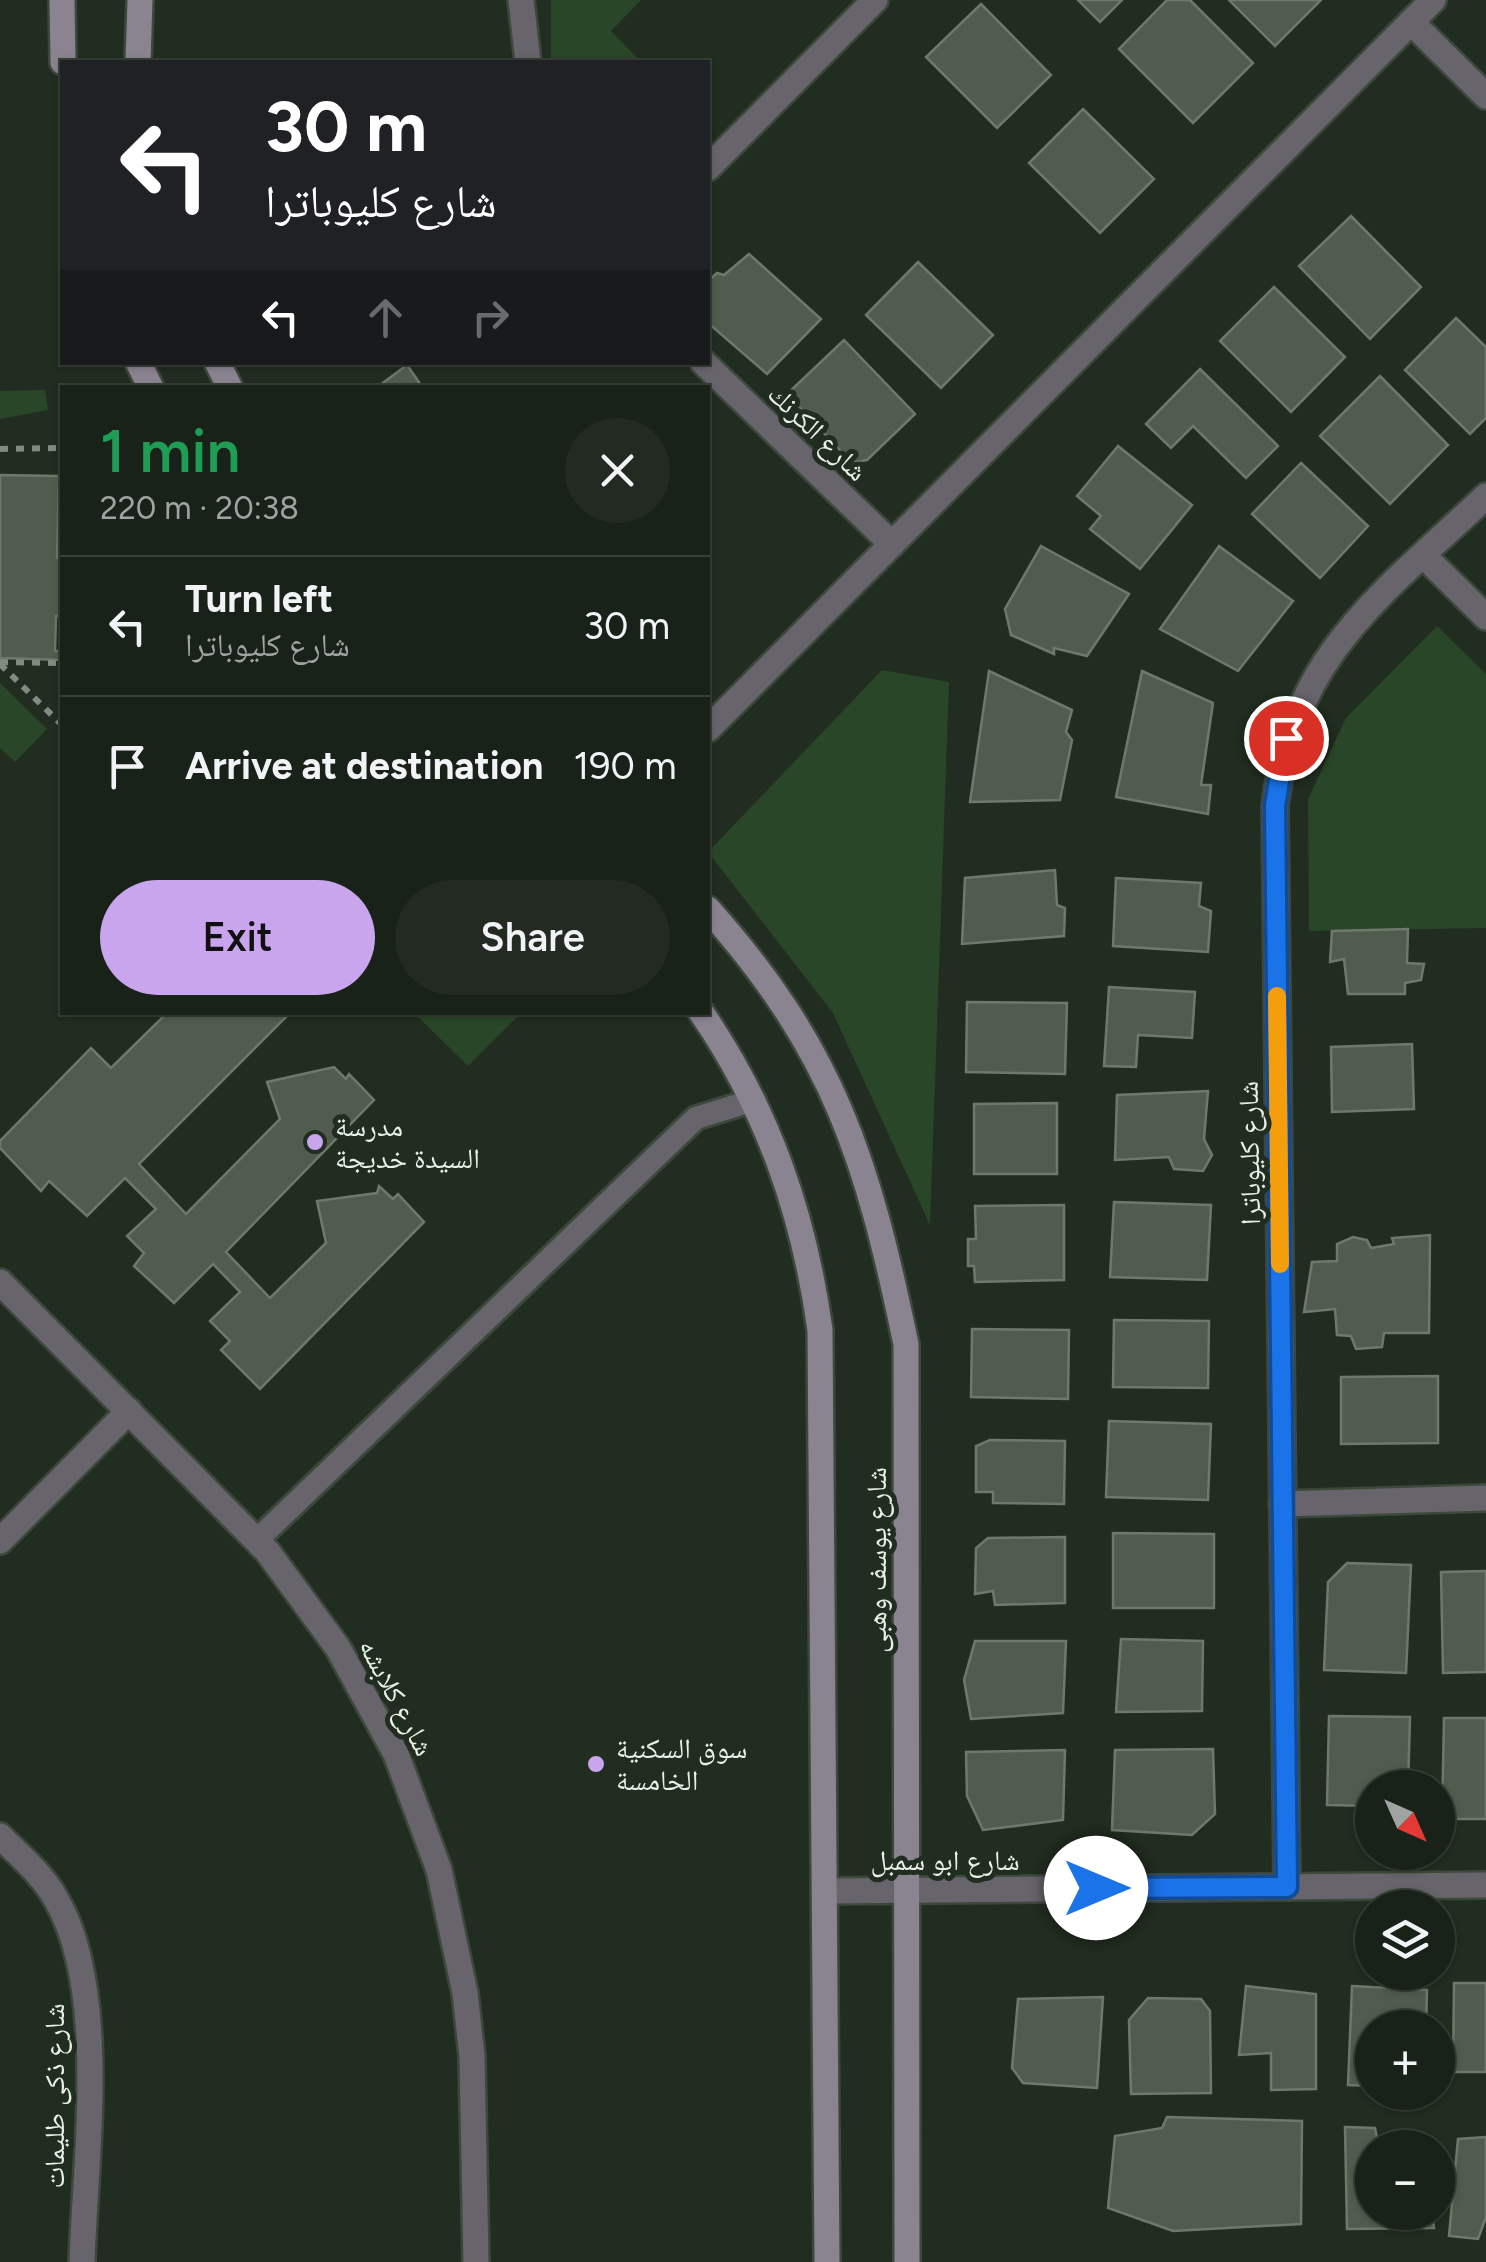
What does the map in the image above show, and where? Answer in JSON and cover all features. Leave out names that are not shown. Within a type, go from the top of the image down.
[{"type":"street","points":[[62,0],[63,60]]},
{"type":"street","points":[[138,60],[140,0]]},
{"type":"street","points":[[520,0],[528,60]]},
{"type":"street","points":[[710,166],[875,0]]},
{"type":"street","points":[[710,727],[1433,0]]},
{"type":"street","points":[[1411,22],[1486,96]]},
{"type":"street","name":"شارع الكرنك","points":[[706,365],[892,544]]},
{"type":"street","name":"شارع كليوباترا","points":[[1287,1887],[1275,806],[1279,772],[1299,706],[1333,647],[1486,496]]},
{"type":"street","points":[[1424,555],[1486,617]]},
{"type":"street","name":"شارع يوسف وهبى","points":[[710,911],[781,1000],[846,1117],[884,1236],[906,1344],[907,2262]]},
{"type":"street","name":"شارع يوسف وهبى","points":[[703,1015],[754,1100],[801,1223],[820,1330],[827,2262]]},
{"type":"street","name":"شارع كلابشه","points":[[0,1282],[257,1540],[305,1598],[369,1700],[413,1796],[439,1870],[457,1947],[472,2056],[476,2262]]},
{"type":"street","points":[[0,1541],[129,1411]]},
{"type":"street","points":[[1282,1504],[1486,1498]]},
{"type":"street","name":"شارع ذكى طليمات","points":[[0,1836],[34,1868],[55,1897],[79,1958],[88,2061],[82,2262]]},
{"type":"street","name":"شارع ابو سمبل","points":[[825,1890],[1486,1885]]},
{"type":"lane","points":[[257,1540],[696,1118],[754,1100]]},
{"type":"path","points":[[0,449],[60,448]]},
{"type":"path","points":[[0,663],[60,663]]},
{"type":"path","points":[[0,663],[60,723]]},
{"type":"green space","points":[[551,0],[641,0],[611,31],[639,60],[551,60]]},
{"type":"green space","points":[[45,390],[48,410],[0,419],[0,391]]},
{"type":"green space","points":[[1437,626],[1486,674],[1486,928],[1309,931],[1308,799],[1346,718]]},
{"type":"green space","points":[[882,670],[949,682],[930,1225],[833,1013],[710,850]]},
{"type":"green space","points":[[0,683],[47,729],[15,762],[0,748]]},
{"type":"green space","points":[[416,1015],[519,1015],[468,1066]]},
{"type":"building","points":[[1078,0],[1122,0],[1100,22]]},
{"type":"building","points":[[1167,0],[1190,0],[1253,63],[1193,123],[1119,49]]},
{"type":"building","points":[[1229,0],[1321,0],[1275,46]]},
{"type":"building","points":[[981,4],[1051,75],[997,128],[926,57]]},
{"type":"building","points":[[1083,109],[1154,179],[1100,233],[1029,163]]},
{"type":"building","points":[[1351,216],[1421,287],[1370,339],[1299,266]]},
{"type":"building","points":[[749,254],[821,319],[767,374],[710,325],[710,279],[717,273],[724,275]]},
{"type":"building","points":[[918,262],[993,335],[941,388],[866,315]]},
{"type":"building","points":[[1274,287],[1345,357],[1291,412],[1220,341]]},
{"type":"building","points":[[1456,318],[1486,347],[1486,418],[1470,434],[1405,370]]},
{"type":"building","points":[[844,340],[915,414],[867,460],[852,463],[787,394]]},
{"type":"building","points":[[407,365],[421,385],[380,385]]},
{"type":"building","points":[[1200,369],[1278,446],[1246,478],[1193,426],[1171,448],[1146,424]]},
{"type":"building","points":[[1380,376],[1448,445],[1390,504],[1320,436]]},
{"type":"building","points":[[1118,446],[1192,505],[1140,569],[1090,529],[1101,516],[1077,496]]},
{"type":"building","points":[[1301,463],[1368,526],[1320,578],[1252,514]]},
{"type":"building","points":[[0,475],[59,476],[60,616],[56,616],[55,651],[60,651],[60,660],[0,658]]},
{"type":"building","points":[[1041,546],[1129,594],[1087,656],[1054,648],[1054,654],[1011,635],[1005,609]]},
{"type":"building","points":[[1219,546],[1293,601],[1238,671],[1160,629]]},
{"type":"building","points":[[989,671],[1072,710],[1066,732],[1072,740],[1060,800],[970,802]]},
{"type":"building","points":[[1142,671],[1213,703],[1201,785],[1211,785],[1208,814],[1116,797]]},
{"type":"building","points":[[1055,870],[1057,905],[1065,908],[1064,936],[962,944],[965,878]]},
{"type":"building","points":[[1116,878],[1201,883],[1199,906],[1211,911],[1208,952],[1113,946]]},
{"type":"building","points":[[1408,929],[1407,963],[1424,964],[1421,980],[1405,983],[1405,994],[1348,994],[1344,959],[1330,962],[1332,931]]},
{"type":"building","points":[[1109,987],[1195,992],[1192,1038],[1138,1035],[1136,1067],[1104,1066]]},
{"type":"building","points":[[967,1002],[1067,1003],[1065,1074],[966,1072]]},
{"type":"building","points":[[165,1015],[288,1015],[139,1164],[186,1214],[280,1119],[267,1082],[334,1067],[346,1079],[349,1074],[374,1100],[226,1252],[270,1298],[326,1243],[317,1201],[377,1193],[379,1186],[393,1199],[398,1194],[424,1222],[260,1389],[221,1350],[230,1341],[210,1321],[240,1292],[213,1264],[174,1303],[134,1266],[144,1253],[127,1236],[156,1209],[125,1178],[87,1216],[49,1181],[41,1191],[0,1148],[0,1141],[91,1048],[111,1068]]},
{"type":"building","points":[[1412,1044],[1414,1109],[1332,1112],[1331,1047]]},
{"type":"building","points":[[1208,1091],[1204,1139],[1212,1155],[1203,1171],[1174,1169],[1169,1157],[1115,1160],[1117,1095]]},
{"type":"building","points":[[1057,1103],[1057,1174],[974,1174],[974,1104]]},
{"type":"building","points":[[1114,1202],[1211,1205],[1207,1280],[1110,1277]]},
{"type":"building","points":[[1064,1205],[1064,1280],[975,1282],[974,1266],[968,1266],[968,1239],[976,1239],[975,1206]]},
{"type":"building","points":[[1430,1235],[1429,1333],[1384,1333],[1382,1347],[1356,1349],[1351,1336],[1337,1335],[1335,1309],[1304,1312],[1312,1262],[1337,1261],[1337,1244],[1353,1237],[1367,1240],[1371,1248],[1394,1244],[1392,1238]]},
{"type":"building","points":[[1114,1320],[1209,1321],[1208,1388],[1113,1387]]},
{"type":"building","points":[[972,1329],[1069,1330],[1068,1399],[971,1397]]},
{"type":"building","points":[[1438,1376],[1438,1443],[1341,1444],[1341,1377]]},
{"type":"building","points":[[1109,1421],[1211,1424],[1208,1500],[1106,1497]]},
{"type":"building","points":[[990,1440],[1065,1441],[1064,1504],[993,1503],[993,1492],[976,1492],[976,1446]]},
{"type":"building","points":[[1113,1533],[1214,1534],[1214,1608],[1113,1608]]},
{"type":"building","points":[[1065,1537],[1065,1603],[995,1605],[993,1591],[975,1594],[976,1548],[988,1538]]},
{"type":"building","points":[[1347,1563],[1411,1565],[1406,1673],[1324,1670],[1328,1582]]},
{"type":"building","points":[[1486,1571],[1486,1672],[1443,1673],[1441,1572]]},
{"type":"building","points":[[1121,1639],[1203,1641],[1202,1711],[1116,1712]]},
{"type":"building","points":[[975,1641],[1066,1641],[1063,1713],[971,1719],[964,1680]]},
{"type":"building","points":[[1329,1716],[1410,1717],[1409,1770],[1355,1770],[1355,1806],[1327,1805]]},
{"type":"building","points":[[1444,1718],[1486,1718],[1486,1819],[1455,1819],[1455,1770],[1443,1770]]},
{"type":"building","points":[[1213,1749],[1215,1814],[1192,1835],[1112,1830],[1115,1750]]},
{"type":"building","points":[[1065,1750],[1063,1820],[983,1830],[967,1796],[966,1752]]},
{"type":"building","points":[[1455,1983],[1486,1983],[1486,2072],[1455,2072]]},
{"type":"building","points":[[1246,1986],[1316,1994],[1316,2089],[1271,2090],[1271,2053],[1239,2055]]},
{"type":"building","points":[[1352,1986],[1355,1990],[1427,1990],[1426,2010],[1355,2010],[1355,2085],[1348,2085]]},
{"type":"building","points":[[1103,1997],[1097,2088],[1023,2083],[1012,2068],[1018,1999]]},
{"type":"building","points":[[1148,1998],[1201,1999],[1210,2011],[1211,2093],[1131,2094],[1129,2020]]},
{"type":"building","points":[[1167,2117],[1302,2121],[1301,2224],[1173,2231],[1108,2208],[1115,2136],[1162,2128]]},
{"type":"building","points":[[1345,2127],[1375,2128],[1355,2130],[1355,2229],[1347,2229]]},
{"type":"building","points":[[1486,2137],[1486,2217],[1478,2239],[1449,2236],[1450,2230],[1455,2230],[1458,2139]]},
{"type":"slow traffic","points":[[1277,996],[1280,1264]]},
{"type":"place","name":"مدرسة السيدة خديجة","points":[[315,1142]]},
{"type":"place","name":"سوق السكنية الخامسة","points":[[596,1764]]},
{"type":"route","points":[[1096,1888],[1287,1887],[1275,806],[1286,738]]}]
